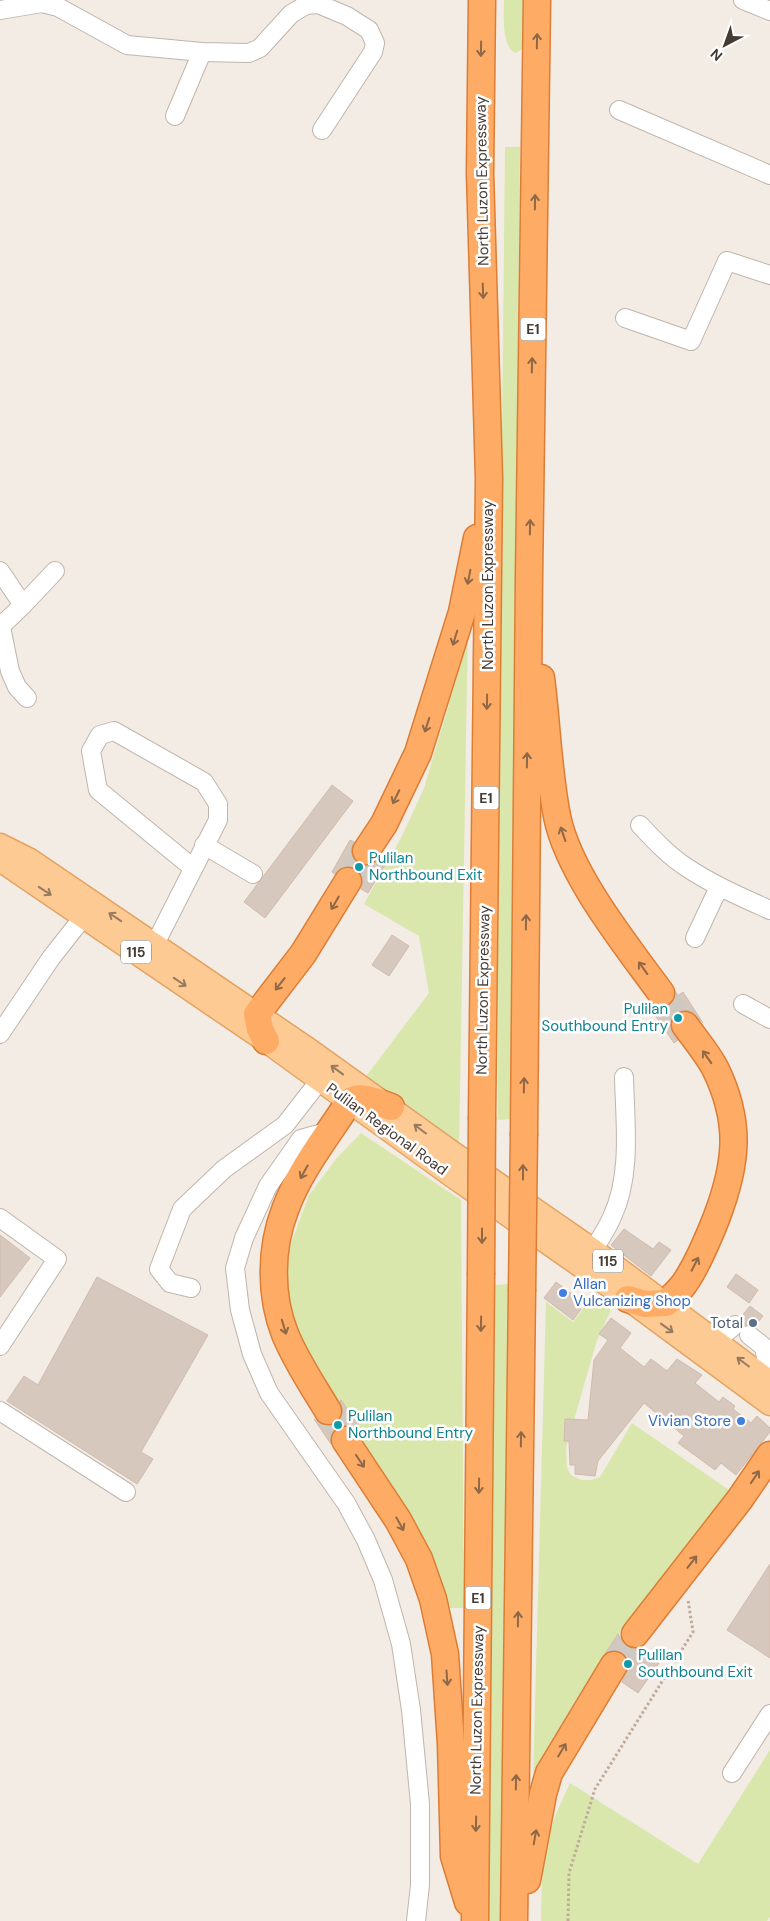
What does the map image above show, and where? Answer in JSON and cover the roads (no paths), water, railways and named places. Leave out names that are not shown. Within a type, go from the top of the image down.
[{"type":"highway","name":"North Luzon Expressway","points":[[475,1921],[489,478],[480,172],[482,0]]},
{"type":"highway","name":"E1","points":[[514,1920],[537,0]]},
{"type":"highway","points":[[366,851],[384,824],[421,744],[462,612],[489,478]]},
{"type":"highway","points":[[529,576],[557,817],[570,853],[583,878],[620,936],[661,993]]},
{"type":"highway","points":[[266,1041],[260,1029],[257,1014],[303,954],[348,881]]},
{"type":"highway","points":[[628,1299],[644,1304],[666,1303],[684,1283],[712,1230],[732,1169],[735,1143],[732,1118],[718,1075],[715,1067],[685,1025]]},
{"type":"highway","points":[[328,1411],[285,1334],[276,1300],[274,1271],[276,1241],[285,1210],[306,1168],[349,1102],[353,1098],[362,1098],[391,1107]]},
{"type":"highway","points":[[346,1440],[398,1520],[419,1559],[433,1599],[445,1654],[451,1744],[454,1856],[475,1921]]},
{"type":"highway","points":[[635,1634],[740,1500],[770,1455]]},
{"type":"highway","points":[[514,1920],[525,1893],[548,1773],[614,1665]]},
{"type":"main road","name":"Pulilan Regional Road","points":[[0,845],[30,860],[391,1107],[518,1200],[593,1250],[770,1382]]},
{"type":"main road","name":"Pulilan Regional Road","points":[[0,860],[266,1041],[349,1102],[628,1299],[770,1404]]},
{"type":"street","points":[[0,10],[42,3],[58,7],[127,45],[202,52],[249,53],[260,48],[291,14],[306,4],[318,4],[347,16],[369,30],[375,43],[373,52],[322,130]]},
{"type":"street","points":[[175,116],[202,52]]},
{"type":"street","points":[[619,110],[770,175]]},
{"type":"street","points":[[625,318],[691,341],[727,261],[770,274]]},
{"type":"street","points":[[0,571],[23,605]]},
{"type":"street","points":[[28,698],[17,687],[10,671],[0,627],[55,571]]},
{"type":"street","points":[[155,944],[194,868],[204,845],[218,820],[218,804],[204,782],[114,731],[100,735],[91,751],[98,790],[194,868]]},
{"type":"street","points":[[640,825],[659,846],[685,867],[719,887],[770,910]]},
{"type":"street","points":[[204,845],[253,874]]},
{"type":"street","points":[[695,938],[719,887]]},
{"type":"street","points":[[0,1034],[51,958],[84,916]]},
{"type":"street","points":[[743,1004],[770,1019]]},
{"type":"street","points":[[593,1250],[613,1217],[622,1184],[625,1136],[624,1077]]},
{"type":"street","points":[[191,1288],[170,1283],[159,1269],[182,1209],[224,1169],[285,1125],[320,1080]]},
{"type":"street","points":[[330,1131],[301,1139],[268,1186],[244,1238],[235,1268],[240,1310],[252,1354],[265,1385],[346,1503],[366,1540],[383,1580],[401,1644],[411,1710],[420,1804],[420,1886],[416,1921]]},
{"type":"street","points":[[0,1218],[57,1259],[0,1346]]},
{"type":"street","points":[[716,1341],[742,1330],[764,1347],[770,1379]]},
{"type":"street","points":[[0,1411],[126,1492]]},
{"type":"street","points":[[732,1773],[770,1714]]},
{"type":"tunnel","points":[[348,881],[366,851]]},
{"type":"tunnel","points":[[661,993],[685,1025]]},
{"type":"tunnel","points":[[328,1411],[345,1440]]},
{"type":"tunnel","points":[[614,1665],[635,1634]]},
{"type":"place","name":"Pulilan Northbound Exit","points":[[359,867]]},
{"type":"place","name":"Pulilan Southbound Entry","points":[[678,1018]]},
{"type":"place","name":"Allan Vulcanizing Shop","points":[[563,1293]]},
{"type":"place","name":"Total","points":[[753,1323]]},
{"type":"place","name":"Vivian Store","points":[[741,1421]]},
{"type":"place","name":"Pulilan Northbound Entry","points":[[338,1425]]},
{"type":"place","name":"Pulilan Southbound Exit","points":[[628,1664]]}]
